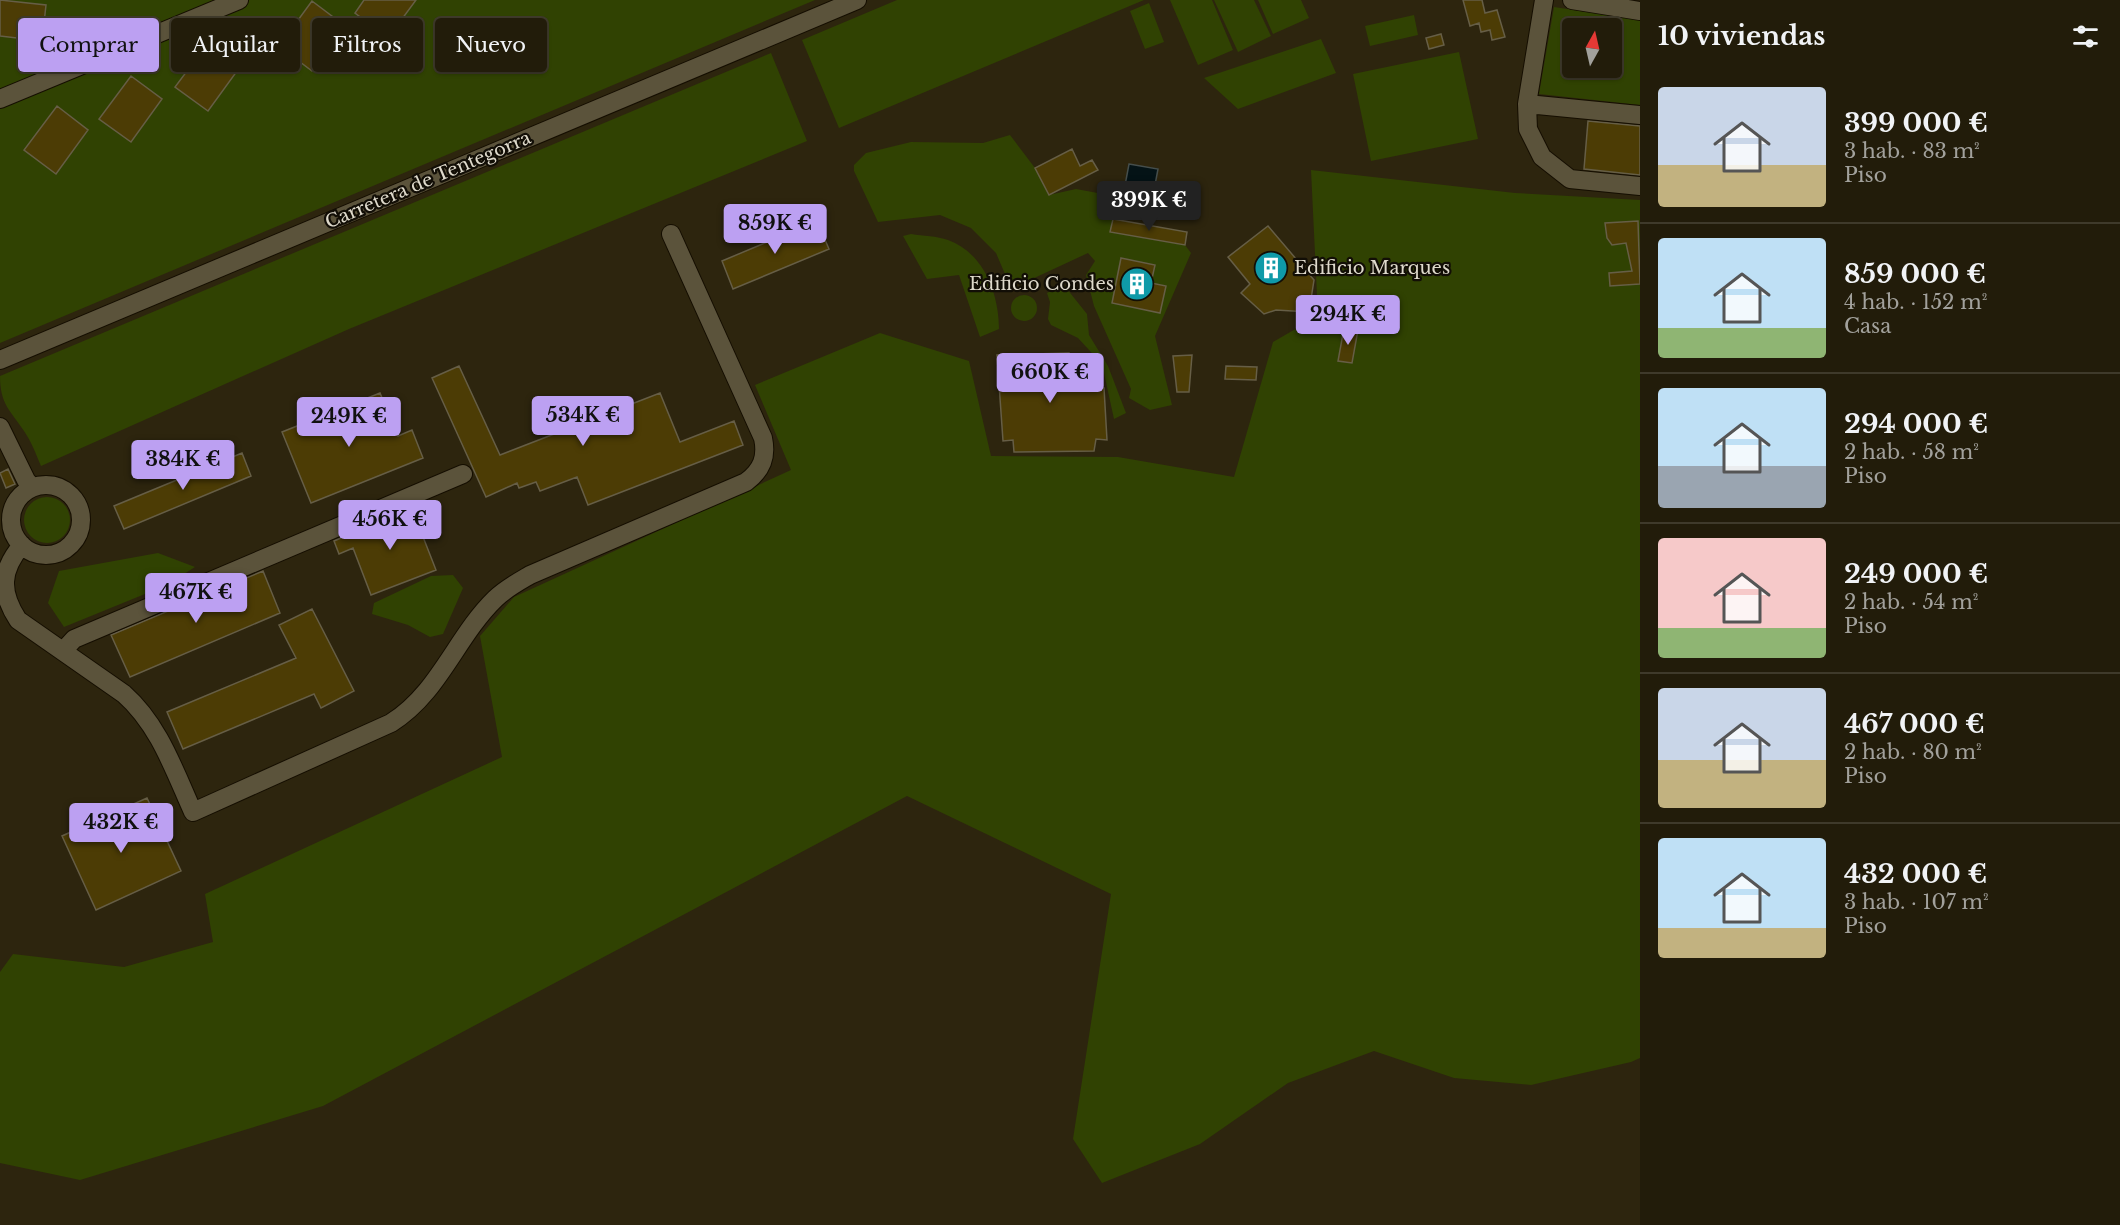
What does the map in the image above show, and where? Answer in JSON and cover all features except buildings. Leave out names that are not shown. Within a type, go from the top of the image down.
[{"type":"street","points":[[0,99],[239,0]]},
{"type":"street","name":"Carretera de Tentegorra","points":[[0,360],[856,0]]},
{"type":"street","points":[[1544,0],[1527,104],[1528,129],[1542,157],[1570,179],[1640,186]]},
{"type":"street","points":[[1572,0],[1640,11]]},
{"type":"street","points":[[1527,104],[1640,115]]},
{"type":"street","points":[[22,545],[5,564],[0,576],[3,599],[18,620],[138,706],[158,736],[193,812],[391,723],[410,711],[429,690],[483,612],[510,587],[541,570],[746,482],[761,467],[766,449],[763,438],[671,234]]},
{"type":"street","points":[[0,427],[27,486]]},
{"type":"street","points":[[63,651],[74,639],[463,474]]},
{"type":"street","points":[[52,485],[70,494],[78,504],[82,515],[81,528],[72,544],[56,554],[44,555],[32,552],[15,537],[11,518],[15,503],[27,486],[52,485]]},
{"type":"green space","points":[[0,0],[815,0],[0,343]]},
{"type":"green space","points":[[897,0],[1144,0],[839,128],[802,40]]},
{"type":"green space","points":[[1170,0],[1212,0],[1233,50],[1198,65]]},
{"type":"green space","points":[[1214,0],[1254,0],[1271,36],[1238,52]]},
{"type":"green space","points":[[1258,0],[1301,0],[1309,18],[1273,34]]},
{"type":"green space","points":[[1149,3],[1164,42],[1145,49],[1130,11]]},
{"type":"green space","points":[[1554,7],[1640,20],[1640,105],[1539,94]]},
{"type":"green space","points":[[1414,15],[1418,35],[1370,46],[1365,26]]},
{"type":"green space","points":[[1321,39],[1336,73],[1238,109],[1204,78]]},
{"type":"green space","points":[[1459,52],[1478,139],[1371,161],[1353,74]]},
{"type":"green space","points":[[771,53],[807,141],[349,329],[41,466],[29,439],[4,400],[0,376]]},
{"type":"green space","points":[[1010,135],[1035,168],[1049,195],[1076,189],[1114,196],[1111,232],[1185,245],[1191,253],[1155,336],[1172,405],[1150,410],[1129,398],[1131,389],[1094,306],[1086,275],[1095,261],[1088,253],[1030,280],[1008,281],[996,253],[971,228],[940,215],[878,222],[854,171],[854,165],[866,153],[911,142],[983,143]]},
{"type":"green space","points":[[1311,170],[1515,193],[1640,200],[1640,1058],[1531,1085],[1454,1078],[1374,1051],[1288,1083],[1200,1144],[1102,1183],[1073,1139],[1111,894],[907,796],[323,1106],[80,1180],[0,1163],[0,972],[13,954],[124,967],[213,942],[205,894],[502,757],[480,636],[514,597],[791,470],[755,385],[880,333],[969,361],[991,456],[1118,457],[1234,477],[1273,342],[1318,316]]},
{"type":"green space","points":[[911,234],[948,240],[971,254],[987,276],[992,289],[999,329],[980,337],[959,275],[927,279],[903,236]]},
{"type":"green space","points":[[1063,284],[1087,314],[1089,335],[1108,366],[1126,413],[1114,419],[1102,364],[1078,338],[1051,325],[1048,319],[1050,302],[1047,293]]},
{"type":"green space","points":[[1024,295],[1033,299],[1037,308],[1033,317],[1024,321],[1015,317],[1011,308],[1015,299]]},
{"type":"green space","points":[[47,497],[63,504],[70,520],[63,536],[47,543],[31,536],[24,520],[31,504]]},
{"type":"green space","points":[[158,553],[195,567],[167,585],[64,627],[48,603],[59,571]]},
{"type":"green space","points":[[453,575],[463,588],[443,634],[430,637],[408,625],[372,614],[374,603],[431,576]]},
{"type":"shaded area","points":[[1129,164],[1158,169],[1149,217],[1120,212]]},
{"type":"place","name":"Edificio Marques","points":[[1271,268]]},
{"type":"place","name":"Edificio Condes","points":[[1137,284]]}]
